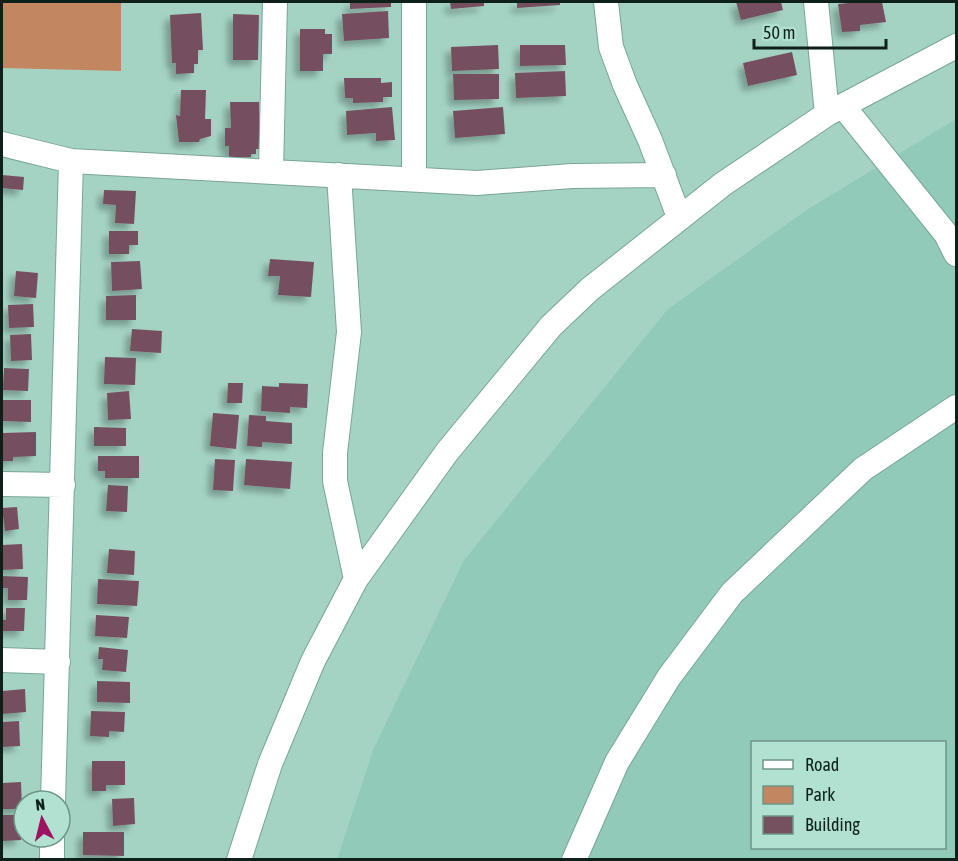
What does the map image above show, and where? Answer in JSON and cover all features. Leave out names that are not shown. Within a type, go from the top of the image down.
[{"type":"street","points":[[271,171],[275,2]]},
{"type":"street","points":[[414,2],[414,179]]},
{"type":"street","points":[[606,2],[611,48],[664,174],[679,217]]},
{"type":"street","points":[[816,2],[835,110],[946,234],[957,254]]},
{"type":"street","points":[[239,860],[279,743],[313,661],[356,579],[447,452],[551,326],[590,289],[679,217],[835,110],[957,46]]},
{"type":"street","points":[[2,144],[71,161],[477,183],[572,176],[664,174]]},
{"type":"street","points":[[53,789],[71,161]]},
{"type":"street","points":[[339,175],[350,332],[335,453],[335,481],[356,579]]},
{"type":"street","points":[[574,860],[617,762],[669,677],[732,593],[863,469],[957,407]]},
{"type":"street","points":[[2,484],[63,485]]},
{"type":"street","points":[[2,660],[58,662]]},
{"type":"shaded area","points":[[956,119],[956,859],[337,860],[373,750],[464,560],[668,309],[805,211]]},
{"type":"green space","points":[[2,2],[121,2],[121,71],[2,68]]},
{"type":"building","points":[[350,2],[391,2],[391,7],[350,9]]},
{"type":"building","points":[[450,2],[484,2],[484,6],[451,9]]},
{"type":"building","points":[[517,2],[560,2],[560,5],[517,8]]},
{"type":"building","points":[[736,2],[781,2],[783,10],[741,20]]},
{"type":"building","points":[[882,2],[886,22],[860,25],[860,31],[842,32],[838,4]]},
{"type":"building","points":[[388,11],[389,38],[344,41],[342,14]]},
{"type":"building","points":[[201,13],[203,50],[198,50],[198,64],[194,64],[194,73],[176,74],[176,63],[172,63],[170,15]]},
{"type":"building","points":[[233,14],[259,15],[258,60],[233,60]]},
{"type":"building","points":[[300,29],[325,29],[325,34],[332,34],[332,54],[323,54],[323,71],[300,71]]},
{"type":"building","points":[[498,45],[499,69],[452,71],[451,47]]},
{"type":"building","points":[[520,45],[565,45],[566,65],[520,66]]},
{"type":"building","points":[[792,52],[797,75],[748,86],[743,63]]},
{"type":"building","points":[[565,71],[566,96],[516,98],[515,73]]},
{"type":"building","points":[[453,74],[499,74],[499,99],[454,100]]},
{"type":"building","points":[[344,78],[381,78],[381,83],[392,82],[392,97],[383,97],[383,102],[353,103],[353,98],[345,98]]},
{"type":"building","points":[[181,90],[206,90],[205,119],[211,119],[211,136],[200,139],[199,142],[179,142],[176,115],[180,116]]},
{"type":"building","points":[[230,102],[259,102],[260,149],[256,149],[256,154],[251,154],[251,157],[229,158],[229,146],[225,146],[225,128],[231,128]]},
{"type":"building","points":[[392,107],[395,140],[376,141],[376,133],[347,135],[346,111]]},
{"type":"building","points":[[503,107],[505,134],[455,138],[453,111]]},
{"type":"building","points":[[2,175],[24,177],[23,190],[2,188]]},
{"type":"building","points":[[104,190],[136,191],[134,224],[115,223],[116,205],[103,204]]},
{"type":"building","points":[[109,231],[138,231],[138,245],[129,245],[129,254],[109,254]]},
{"type":"building","points":[[270,259],[314,262],[311,297],[278,295],[280,276],[268,276]]},
{"type":"building","points":[[140,261],[142,289],[112,291],[111,262]]},
{"type":"building","points":[[16,271],[38,273],[36,298],[14,296]]},
{"type":"building","points":[[136,295],[136,320],[106,320],[106,296]]},
{"type":"building","points":[[33,304],[34,327],[9,328],[8,305]]},
{"type":"building","points":[[132,329],[162,331],[161,353],[130,351]]},
{"type":"building","points":[[31,334],[32,360],[11,361],[10,335]]},
{"type":"building","points":[[105,357],[136,358],[135,385],[104,384]]},
{"type":"building","points":[[4,368],[29,369],[28,391],[3,390]]},
{"type":"building","points":[[228,383],[243,383],[242,403],[227,403]]},
{"type":"building","points":[[279,383],[308,384],[307,408],[290,407],[290,413],[261,411],[262,386],[279,387]]},
{"type":"building","points":[[129,391],[131,419],[108,420],[107,393]]},
{"type":"building","points":[[2,400],[31,400],[31,422],[2,421]]},
{"type":"building","points":[[213,413],[239,415],[236,449],[210,446]]},
{"type":"building","points":[[249,415],[266,416],[266,421],[292,423],[292,444],[262,442],[262,447],[247,446]]},
{"type":"building","points":[[94,427],[126,428],[126,446],[94,446]]},
{"type":"building","points":[[36,432],[36,456],[13,457],[13,461],[2,461],[2,433]]},
{"type":"building","points":[[98,456],[139,456],[139,478],[105,478],[105,471],[98,471]]},
{"type":"building","points":[[215,459],[235,460],[233,491],[213,490]]},
{"type":"building","points":[[246,459],[292,462],[290,489],[244,485]]},
{"type":"building","points":[[108,485],[128,486],[127,512],[106,511]]},
{"type":"building","points":[[17,507],[19,529],[5,531],[2,508]]},
{"type":"building","points":[[22,544],[23,569],[2,570],[2,545]]},
{"type":"building","points":[[109,549],[135,551],[134,575],[107,573]]},
{"type":"building","points":[[2,576],[28,577],[27,600],[8,600],[8,588],[2,588]]},
{"type":"building","points":[[98,579],[139,581],[137,606],[97,604]]},
{"type":"building","points":[[6,608],[25,608],[24,631],[2,631],[2,620],[6,620]]},
{"type":"building","points":[[96,615],[129,617],[127,638],[95,636]]},
{"type":"building","points":[[99,647],[128,650],[126,672],[102,670],[103,659],[98,659]]},
{"type":"building","points":[[97,681],[130,682],[130,703],[97,702]]},
{"type":"building","points":[[25,689],[26,712],[2,714],[2,691]]},
{"type":"building","points":[[91,711],[125,712],[124,732],[109,731],[109,737],[90,736]]},
{"type":"building","points":[[19,721],[20,746],[2,747],[2,722]]},
{"type":"building","points":[[92,761],[125,761],[125,785],[106,785],[106,791],[92,791]]},
{"type":"building","points":[[21,782],[21,789],[12,789],[12,809],[2,809],[2,783]]},
{"type":"building","points":[[134,798],[135,824],[113,826],[112,799]]},
{"type":"building","points":[[2,815],[12,815],[12,840],[2,841]]},
{"type":"building","points":[[83,832],[124,832],[124,856],[83,855]]}]
